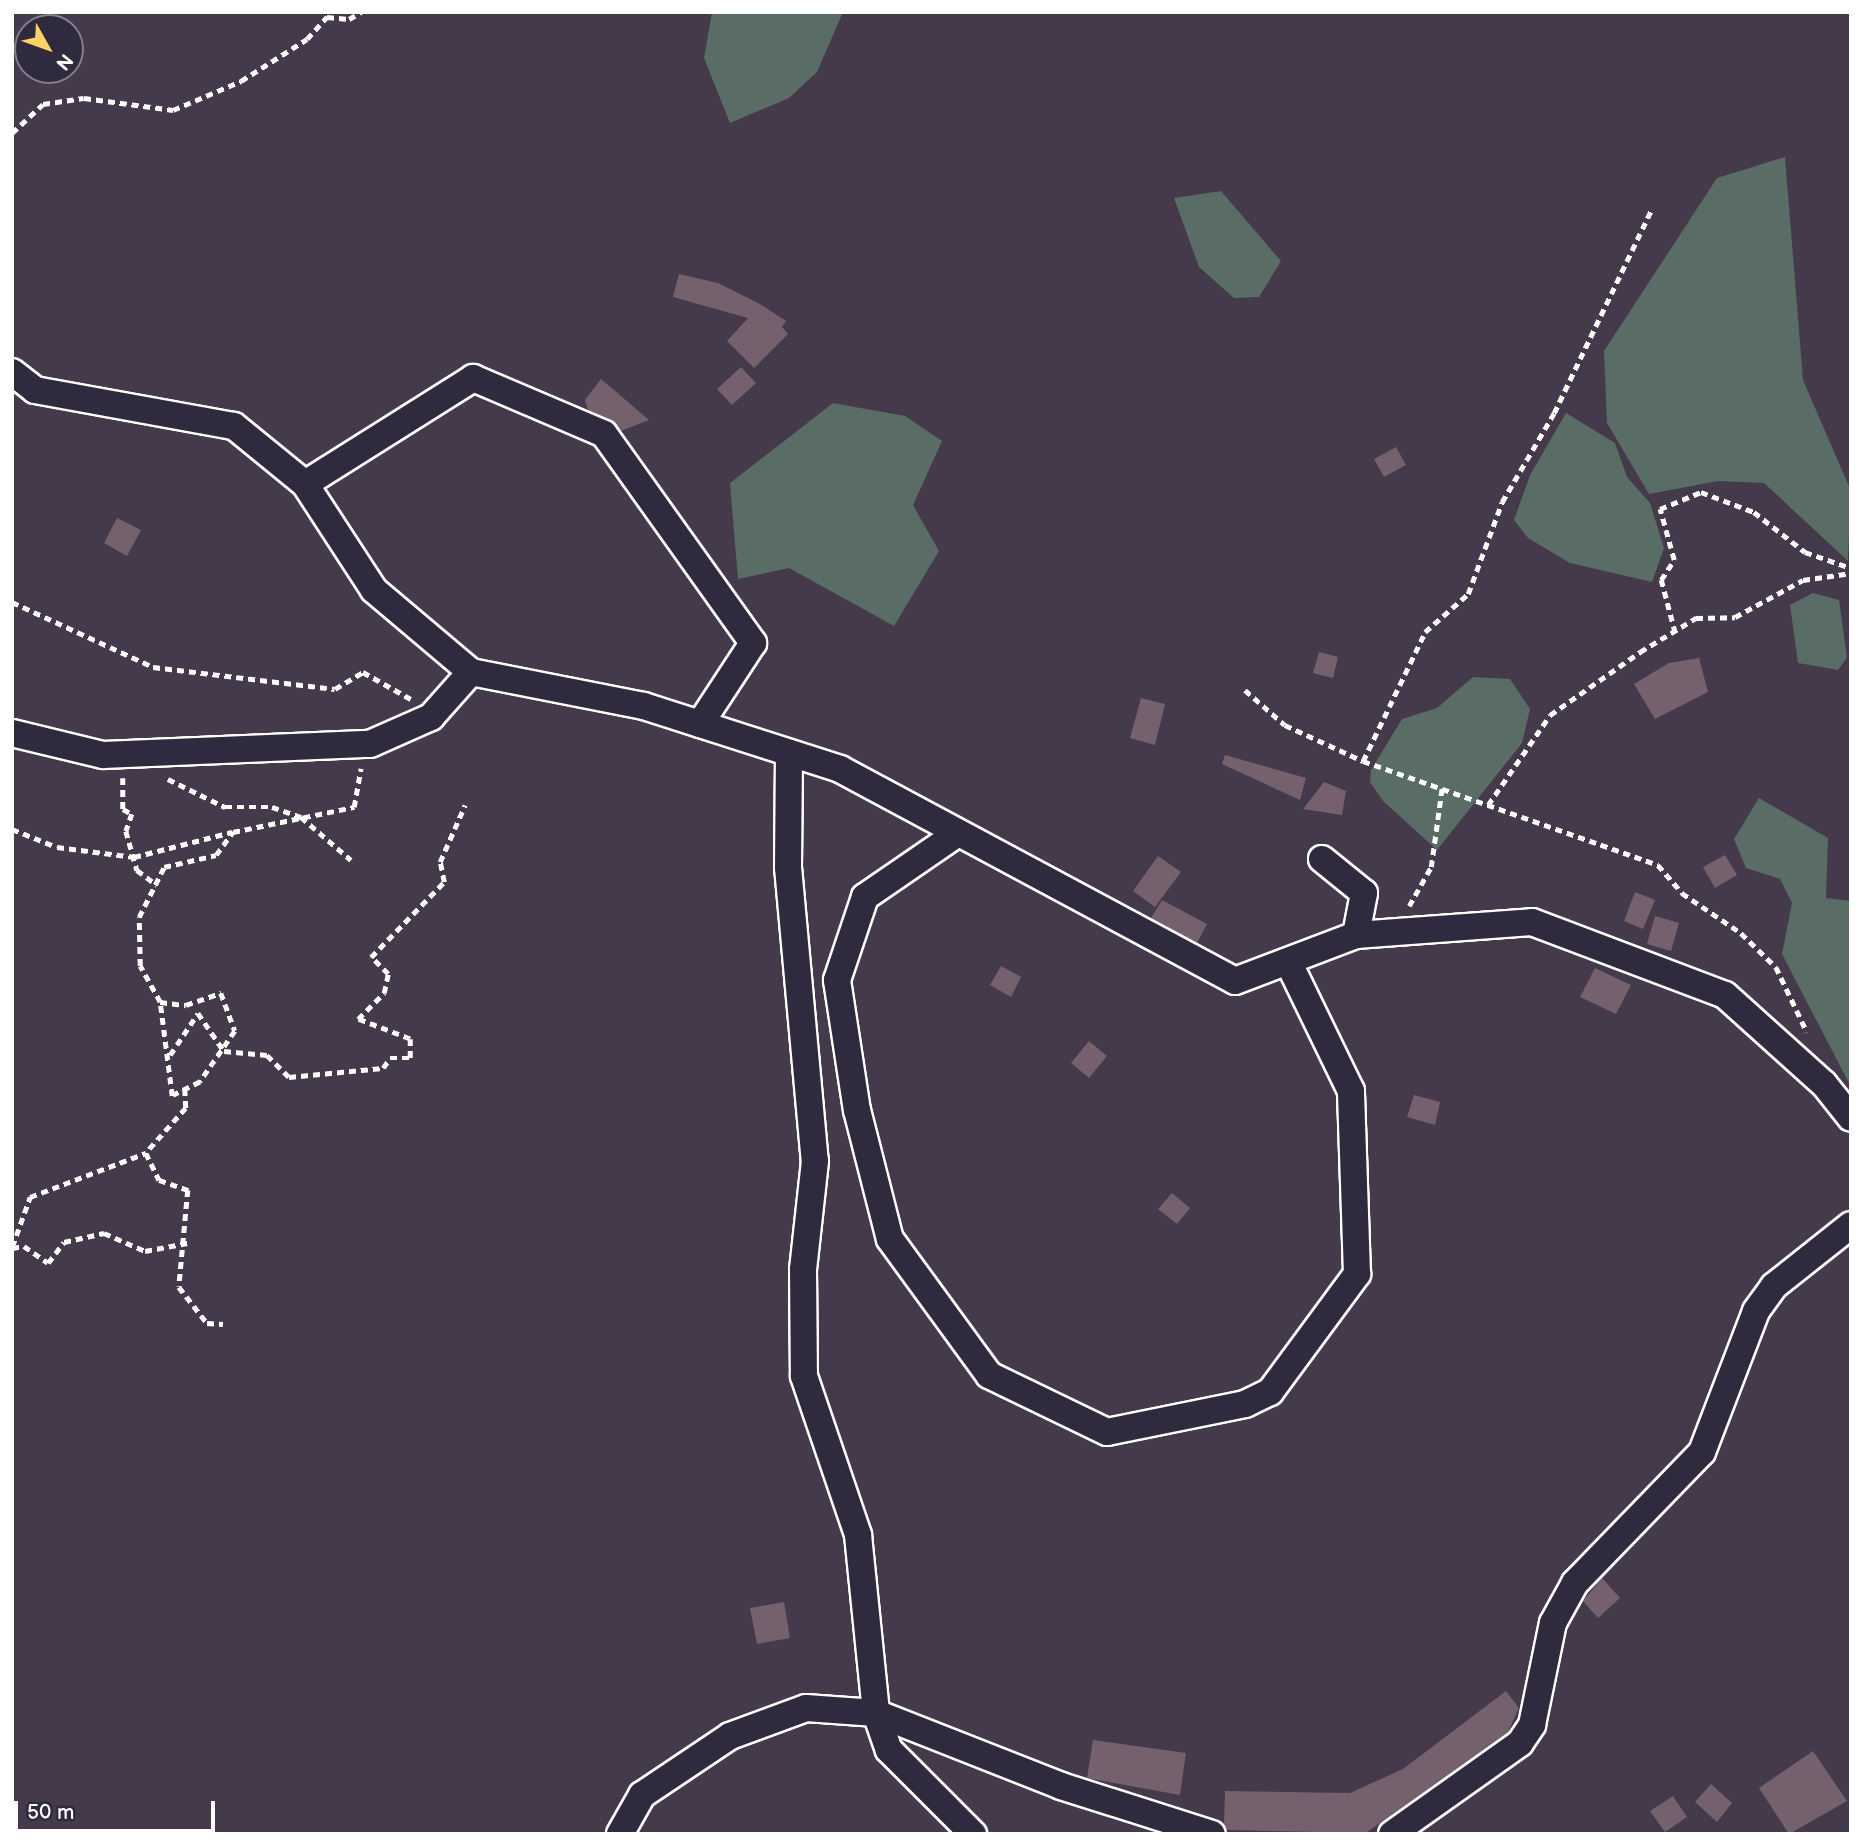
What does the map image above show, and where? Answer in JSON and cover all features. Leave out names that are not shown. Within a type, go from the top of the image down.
[{"type":"street","points":[[12,372],[35,390],[234,426],[305,484],[374,590],[471,672],[645,706],[840,769],[1235,981],[1356,935],[1532,922],[1725,995],[1796,1058],[1851,1118]]},
{"type":"street","points":[[305,484],[474,379],[604,434],[753,643],[700,724]]},
{"type":"street","points":[[12,733],[132,754],[370,744],[431,717],[471,672]]},
{"type":"street","points":[[789,753],[789,880],[815,1161],[803,1269],[804,1376],[858,1535],[876,1713],[889,1750],[973,1834]]},
{"type":"street","points":[[958,832],[865,897],[836,980],[857,1110],[890,1239],[989,1375],[1107,1432],[1245,1404],[1270,1392],[1357,1274],[1351,1091],[1288,961]]},
{"type":"street","points":[[1322,859],[1364,892],[1356,935]]},
{"type":"street","points":[[1392,1834],[1520,1743],[1532,1725],[1553,1623],[1575,1583],[1702,1452],[1756,1311],[1774,1286],[1851,1225]]},
{"type":"street","points":[[620,1834],[642,1795],[730,1736],[806,1708],[876,1713],[1061,1786],[1212,1834]]},
{"type":"path","points":[[12,133],[43,104],[84,98],[173,110],[241,81],[307,39],[327,17],[349,19],[360,12]]},
{"type":"path","points":[[1363,761],[1425,632],[1468,594],[1502,502],[1554,414],[1652,208]]},
{"type":"path","points":[[1675,633],[1661,580],[1674,560],[1660,509],[1701,492],[1754,512],[1805,552],[1851,571]]},
{"type":"path","points":[[1488,805],[1550,715],[1696,618],[1735,617],[1803,580],[1851,571]]},
{"type":"path","points":[[12,602],[153,667],[335,689],[363,672],[405,693],[431,717]]},
{"type":"path","points":[[1245,690],[1284,725],[1363,761],[1658,865],[1682,893],[1741,933],[1776,967],[1808,1031],[1796,1058]]},
{"type":"path","points":[[132,754],[171,782],[226,807],[272,807],[307,821],[351,860]]},
{"type":"path","points":[[132,754],[134,857],[137,870],[157,885]]},
{"type":"path","points":[[12,829],[57,846],[134,857],[233,832],[307,821],[354,807],[361,769],[371,762]]},
{"type":"path","points":[[1396,932],[1431,867],[1441,788]]},
{"type":"path","points":[[223,1051],[267,1055],[289,1077],[383,1068],[390,1058],[410,1058],[410,1039],[358,1019],[386,983],[388,974],[371,957],[444,882],[440,862],[466,805]]},
{"type":"path","points":[[170,1055],[164,1050],[160,1002],[140,966],[139,918],[164,867],[216,855],[233,832]]},
{"type":"path","points":[[160,1002],[186,1005],[221,993],[235,1031],[223,1051],[200,1082],[172,1096],[170,1055],[198,1013],[223,1051]]},
{"type":"path","points":[[185,1089],[186,1108],[146,1153],[30,1197],[12,1247],[24,1246],[48,1263],[64,1242],[104,1233],[145,1251],[187,1243]]},
{"type":"path","points":[[146,1153],[159,1180],[188,1189],[187,1243],[179,1287],[207,1322],[223,1324]]},
{"type":"green space","points":[[712,12],[843,12],[817,72],[789,98],[730,123],[704,58]]},
{"type":"green space","points":[[1785,157],[1803,380],[1851,491],[1848,561],[1764,483],[1718,481],[1649,494],[1607,423],[1604,351],[1717,178]]},
{"type":"green space","points":[[1221,191],[1281,261],[1259,297],[1234,298],[1199,267],[1174,198]]},
{"type":"green space","points":[[833,403],[905,416],[942,441],[913,505],[939,551],[894,626],[789,568],[738,579],[730,483]]},
{"type":"green space","points":[[1566,413],[1615,443],[1627,477],[1650,503],[1664,548],[1652,582],[1570,563],[1528,538],[1514,520],[1530,475]]},
{"type":"green space","points":[[1813,593],[1839,600],[1847,658],[1838,670],[1798,663],[1790,605]]},
{"type":"green space","points":[[1473,677],[1510,679],[1530,709],[1522,743],[1437,850],[1383,801],[1370,782],[1371,770],[1402,719],[1437,708]]},
{"type":"green space","points":[[1759,798],[1828,838],[1826,898],[1851,901],[1851,1087],[1782,954],[1792,903],[1780,879],[1746,868],[1734,839]]},
{"type":"building","points":[[679,274],[718,283],[760,304],[786,321],[782,327],[788,334],[754,368],[727,341],[748,318],[673,297]]},
{"type":"building","points":[[741,367],[756,383],[732,405],[717,389]]},
{"type":"building","points":[[601,379],[649,420],[621,431],[588,410],[585,400]]},
{"type":"building","points":[[1396,447],[1406,465],[1384,477],[1374,459]]},
{"type":"building","points":[[117,518],[141,530],[127,556],[104,543]]},
{"type":"building","points":[[1319,652],[1338,657],[1333,678],[1313,673]]},
{"type":"building","points":[[1699,658],[1708,692],[1655,719],[1634,684],[1669,663]]},
{"type":"building","points":[[1141,698],[1165,704],[1155,745],[1130,738]]},
{"type":"building","points":[[1225,755],[1306,778],[1300,800],[1222,764]]},
{"type":"building","points":[[1324,782],[1346,791],[1342,815],[1303,809]]},
{"type":"building","points":[[1725,855],[1737,875],[1715,888],[1703,867]]},
{"type":"building","points":[[1158,856],[1181,872],[1155,907],[1133,891]]},
{"type":"building","points":[[1635,892],[1655,900],[1643,929],[1624,921]]},
{"type":"building","points":[[1162,900],[1207,924],[1197,943],[1151,918]]},
{"type":"building","points":[[1655,916],[1679,923],[1671,951],[1647,944]]},
{"type":"building","points":[[1001,966],[1021,977],[1011,997],[990,985]]},
{"type":"building","points":[[1595,968],[1631,985],[1616,1014],[1580,997]]},
{"type":"building","points":[[1089,1041],[1107,1056],[1089,1078],[1071,1063]]},
{"type":"building","points":[[1414,1095],[1440,1102],[1435,1125],[1407,1117]]},
{"type":"building","points":[[1172,1193],[1190,1208],[1177,1224],[1158,1209]]},
{"type":"building","points":[[1602,1578],[1620,1598],[1598,1618],[1583,1601]]},
{"type":"building","points":[[784,1602],[790,1638],[757,1644],[750,1608]]},
{"type":"building","points":[[1506,1691],[1519,1708],[1508,1732],[1366,1833],[1227,1830],[1224,1824],[1225,1791],[1350,1793],[1403,1769]]},
{"type":"building","points":[[1093,1740],[1186,1753],[1180,1795],[1087,1778]]},
{"type":"building","points":[[1813,1751],[1847,1801],[1789,1834],[1759,1788]]},
{"type":"building","points":[[1711,1784],[1732,1803],[1717,1822],[1695,1802]]},
{"type":"building","points":[[1673,1796],[1687,1817],[1665,1832],[1650,1811]]}]
